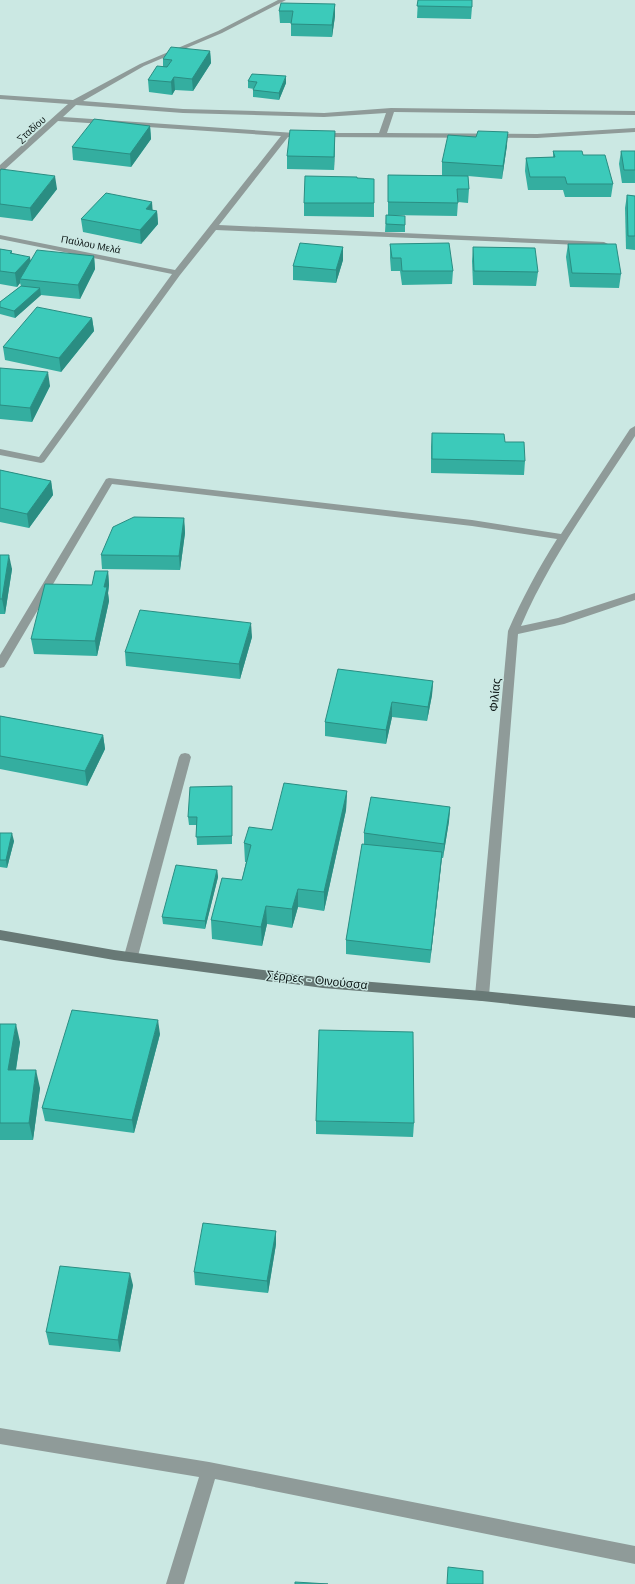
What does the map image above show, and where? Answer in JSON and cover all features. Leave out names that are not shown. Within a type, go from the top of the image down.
[{"type":"street","name":"Σταδίου","points":[[0,169],[58,119],[74,103],[142,65],[220,32],[283,0]]},
{"type":"street","points":[[0,98],[183,111],[324,115],[391,110],[635,113]]},
{"type":"street","points":[[382,135],[391,110]]},
{"type":"street","points":[[58,119],[286,135],[537,136],[635,130]]},
{"type":"street","points":[[0,452],[41,460],[177,273],[286,135]]},
{"type":"street","points":[[214,227],[604,244]]},
{"type":"street","name":"Παύλου Μελά","points":[[0,238],[177,273]]},
{"type":"street","name":"Φιλίας","points":[[482,996],[513,631],[528,597],[543,569],[635,429]]},
{"type":"street","points":[[0,664],[109,481],[472,523],[531,531],[563,538]]},
{"type":"street","points":[[513,631],[560,621],[635,596]]},
{"type":"street","points":[[131,956],[185,757]]},
{"type":"street","name":"Σέρρες - Οινούσσα","points":[[0,935],[114,955],[131,956],[323,983],[482,996],[635,1012]]},
{"type":"street","points":[[0,1436],[209,1470],[635,1555]]},
{"type":"street","points":[[175,1584],[209,1470]]},
{"type":"building","points":[[418,0],[472,0],[472,7],[417,6]]},
{"type":"building","points":[[281,3],[335,4],[332,25],[291,24],[293,11],[279,11]]},
{"type":"building","points":[[171,47],[210,51],[192,79],[174,77],[171,82],[148,80],[157,66],[167,67],[172,60],[163,59]]},
{"type":"building","points":[[252,74],[286,76],[279,93],[253,90],[257,82],[248,81]]},
{"type":"building","points":[[94,119],[150,126],[130,154],[72,147]]},
{"type":"building","points":[[290,130],[335,131],[334,157],[287,156]]},
{"type":"building","points":[[478,131],[508,132],[503,166],[442,162],[448,135],[476,137]]},
{"type":"building","points":[[553,151],[582,151],[583,155],[605,155],[613,184],[567,184],[565,177],[530,177],[526,158],[555,157]]},
{"type":"building","points":[[621,151],[635,151],[635,170],[624,170]]},
{"type":"building","points":[[1,169],[55,176],[30,208],[0,204]]},
{"type":"building","points":[[388,175],[468,176],[469,189],[457,189],[458,203],[388,202]]},
{"type":"building","points":[[305,176],[357,177],[374,179],[374,203],[304,203]]},
{"type":"building","points":[[106,193],[152,202],[146,209],[157,211],[140,230],[81,219]]},
{"type":"building","points":[[627,195],[635,196],[635,236],[628,236]]},
{"type":"building","points":[[386,215],[405,216],[405,225],[386,224]]},
{"type":"building","points":[[300,243],[343,247],[336,270],[293,266]]},
{"type":"building","points":[[449,243],[453,271],[402,271],[401,258],[392,258],[390,244]]},
{"type":"building","points":[[568,244],[616,244],[621,274],[572,273]]},
{"type":"building","points":[[473,247],[535,248],[538,272],[474,271]]},
{"type":"building","points":[[0,249],[12,251],[10,253],[30,257],[15,273],[0,271]]},
{"type":"building","points":[[37,250],[94,256],[78,285],[20,279]]},
{"type":"building","points":[[21,286],[40,288],[14,311],[0,307],[0,302]]},
{"type":"building","points":[[37,307],[92,318],[59,358],[3,347]]},
{"type":"building","points":[[0,368],[48,372],[30,408],[0,405]]},
{"type":"building","points":[[432,433],[504,434],[505,442],[524,442],[525,461],[432,459]]},
{"type":"building","points":[[0,470],[51,481],[27,514],[0,508]]},
{"type":"building","points":[[134,517],[184,518],[179,556],[101,555],[113,527]]},
{"type":"building","points":[[0,555],[9,555],[2,599],[0,599]]},
{"type":"building","points":[[95,571],[108,571],[104,587],[107,587],[95,641],[31,639],[45,584],[92,585]]},
{"type":"building","points":[[140,610],[251,623],[239,664],[125,652]]},
{"type":"building","points":[[338,669],[433,681],[428,707],[392,702],[386,730],[325,722]]},
{"type":"building","points":[[0,716],[103,735],[85,771],[0,756]]},
{"type":"building","points":[[284,783],[347,791],[324,892],[298,889],[292,909],[266,906],[261,927],[211,920],[222,878],[242,880],[251,845],[244,843],[249,827],[272,830]]},
{"type":"building","points":[[232,786],[232,836],[196,837],[197,817],[188,817],[190,787]]},
{"type":"building","points":[[371,797],[450,807],[444,844],[364,833]]},
{"type":"building","points":[[0,833],[12,833],[6,860],[0,860]]},
{"type":"building","points":[[362,844],[442,852],[431,950],[346,940]]},
{"type":"building","points":[[176,865],[217,870],[205,921],[162,917]]},
{"type":"building","points":[[72,1010],[158,1020],[132,1120],[42,1108]]},
{"type":"building","points":[[0,1024],[16,1024],[8,1070],[36,1070],[29,1123],[0,1123]]},
{"type":"building","points":[[319,1030],[413,1032],[414,1123],[316,1121]]},
{"type":"building","points":[[203,1223],[276,1231],[267,1281],[194,1272]]},
{"type":"building","points":[[60,1266],[130,1273],[118,1340],[46,1332]]},
{"type":"building","points":[[448,1567],[483,1571],[483,1584],[447,1584]]},
{"type":"building","points":[[295,1582],[328,1584],[295,1584]]}]
